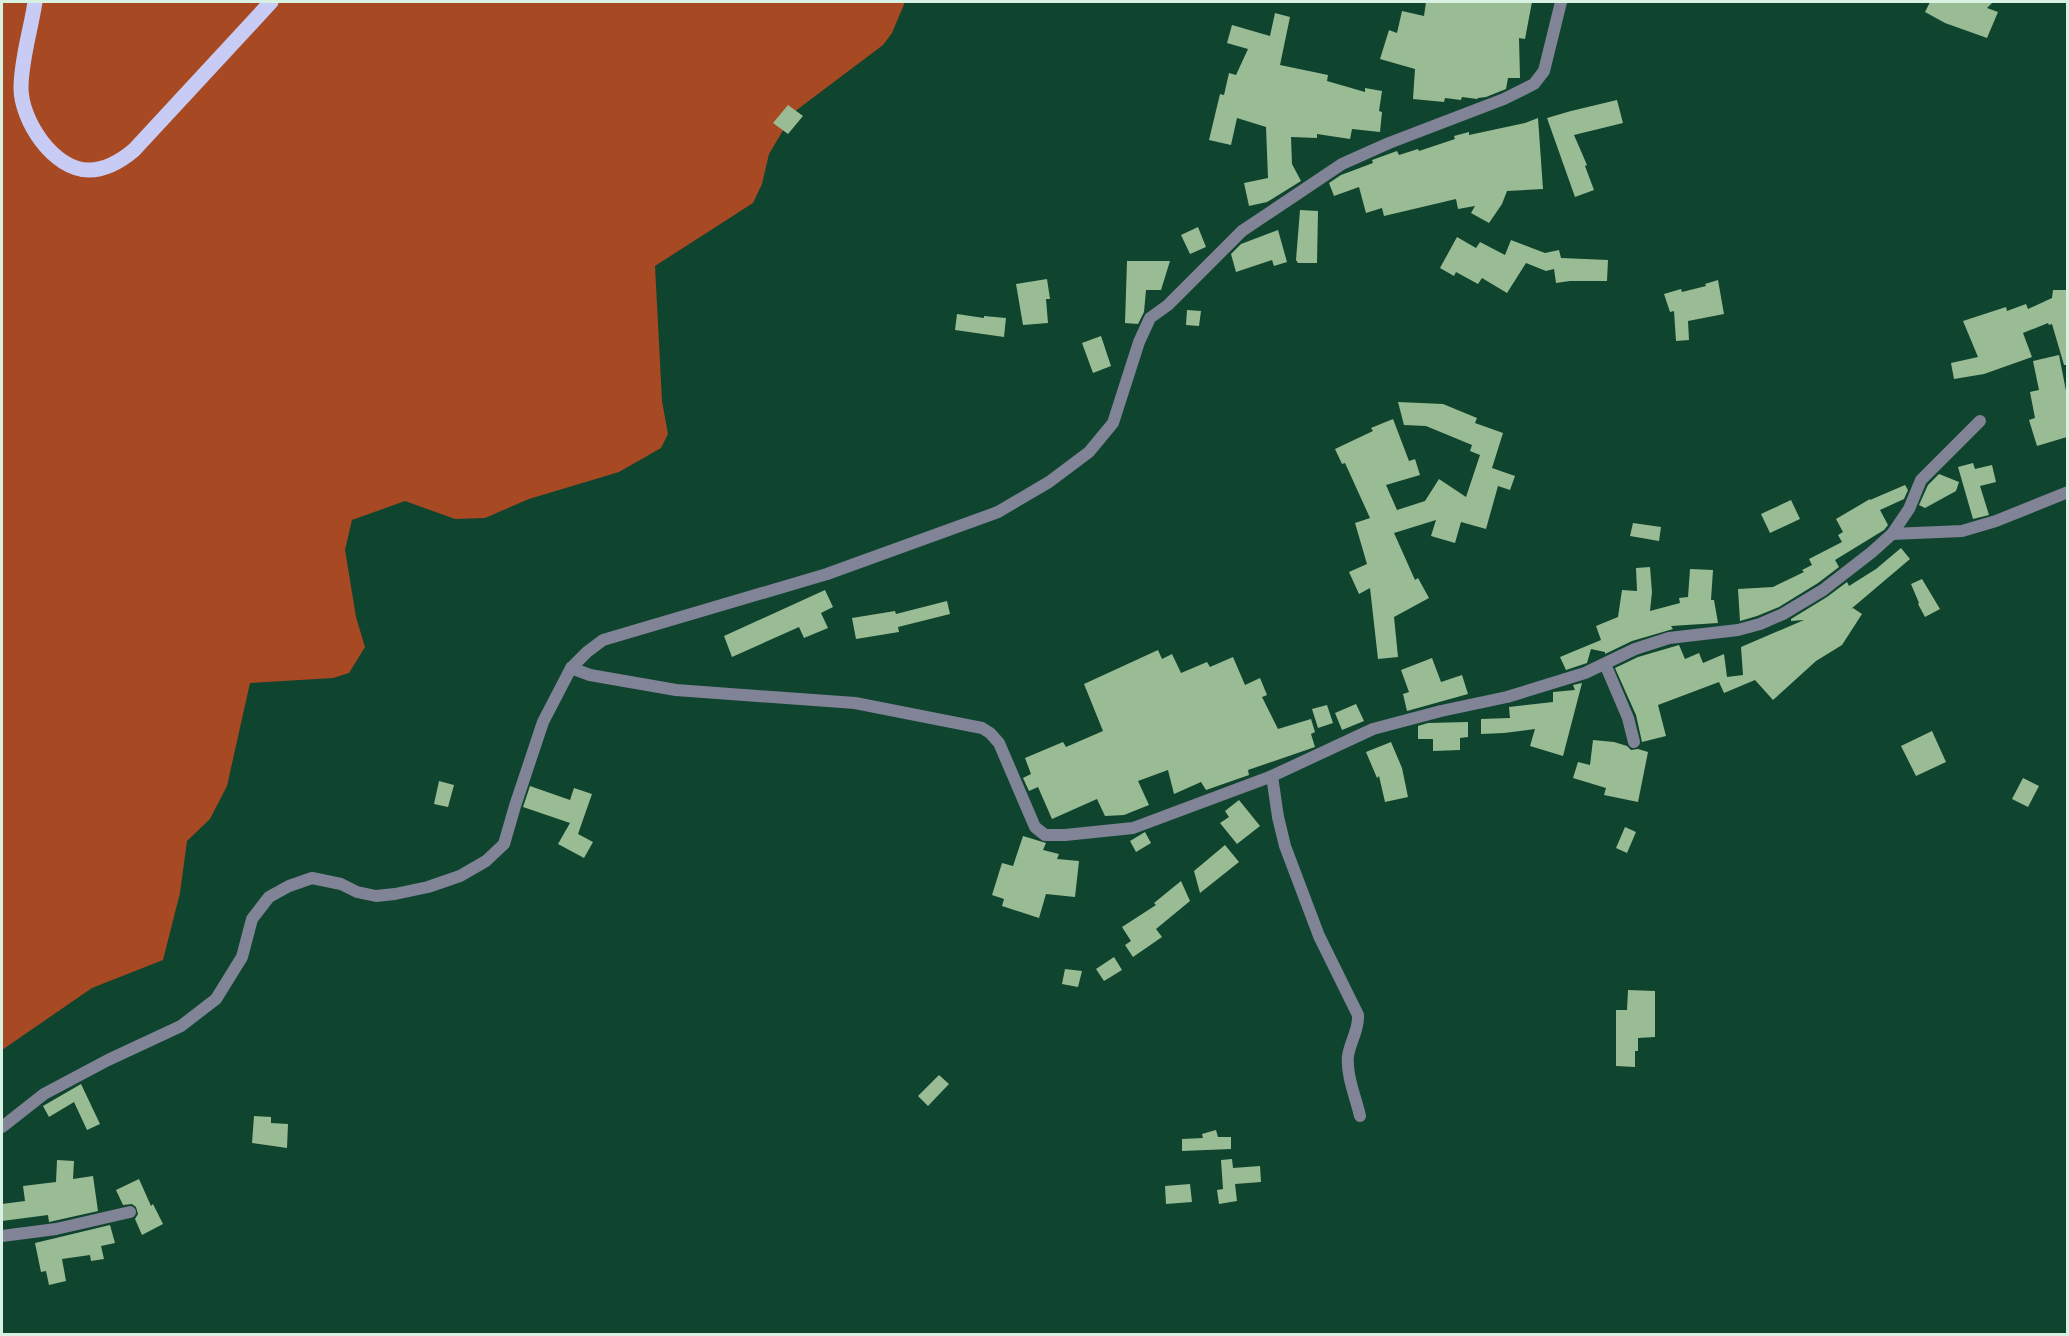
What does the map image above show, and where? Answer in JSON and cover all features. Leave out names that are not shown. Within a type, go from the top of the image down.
[{"type":"main road","points":[[35,2],[21,88],[26,116],[33,129],[54,155],[80,169],[88,170],[102,168],[120,161],[134,150],[271,2]]},
{"type":"street","points":[[2,1127],[44,1094],[108,1059],[181,1026],[216,999],[242,957],[252,919],[269,897],[289,886],[312,878],[341,884],[357,892],[376,896],[386,895],[428,887],[460,876],[486,861],[504,844],[543,722],[572,668],[587,652],[603,640],[827,574],[998,512],[1049,482],[1089,453],[1113,423],[1139,342],[1150,318],[1168,305],[1242,231],[1342,164],[1389,143],[1504,99],[1534,84],[1544,71],[1561,2]]},
{"type":"street","points":[[572,668],[590,675],[676,690],[855,703],[982,728],[999,743],[1035,826],[1045,835],[1065,836],[1133,828],[1272,776],[1373,729],[1441,711],[1507,698],[1585,673],[1635,649],[1669,638],[1738,630],[1761,624],[1783,614],[1823,590],[1892,534],[1909,509],[1921,480],[1980,421]]},
{"type":"street","points":[[1892,534],[1962,531],[2067,492]]},
{"type":"street","points":[[1605,664],[1625,710],[1634,742]]},
{"type":"street","points":[[1272,776],[1285,846],[1319,936],[1358,1015],[1348,1065],[1360,1116]]},
{"type":"street","points":[[2,1236],[56,1229],[130,1212]]},
{"type":"shaded area","points":[[2,2],[905,2],[892,33],[883,45],[794,112],[769,154],[762,184],[753,203],[655,266],[662,401],[668,434],[661,448],[619,472],[529,499],[485,518],[455,519],[405,501],[352,520],[345,550],[356,617],[365,647],[349,673],[333,678],[250,683],[227,786],[210,819],[187,841],[180,893],[163,960],[92,988],[2,1050]]},
{"type":"building","points":[[1426,2],[1532,2],[1525,39],[1519,38],[1520,78],[1508,78],[1506,89],[1477,99],[1445,98],[1444,102],[1413,99],[1415,69],[1380,59],[1389,30],[1397,33],[1402,11],[1424,16]]},
{"type":"building","points":[[1930,2],[1993,2],[1987,8],[1998,12],[1987,38],[1945,23],[1925,12]]},
{"type":"building","points":[[1275,13],[1290,17],[1280,65],[1328,75],[1327,81],[1365,92],[1365,88],[1382,91],[1379,111],[1382,112],[1380,132],[1352,129],[1350,139],[1317,134],[1317,138],[1291,137],[1292,164],[1301,181],[1267,202],[1249,206],[1244,183],[1268,178],[1266,127],[1237,118],[1231,145],[1209,140],[1220,94],[1224,95],[1229,73],[1236,75],[1248,49],[1227,43],[1232,25],[1270,36]]},
{"type":"building","points":[[1617,100],[1623,123],[1574,135],[1587,165],[1585,166],[1594,190],[1575,197],[1547,118]]},
{"type":"building","points":[[788,105],[803,116],[788,134],[773,123]]},
{"type":"building","points":[[1538,118],[1543,189],[1507,191],[1502,204],[1489,223],[1471,213],[1475,206],[1458,209],[1456,199],[1384,216],[1382,208],[1366,213],[1359,187],[1334,196],[1329,183],[1341,175],[1373,163],[1372,160],[1397,151],[1399,155],[1418,149],[1419,151],[1455,139],[1454,136],[1525,123]]},
{"type":"building","points":[[1300,210],[1318,211],[1317,263],[1298,263],[1296,260]]},
{"type":"building","points":[[1198,227],[1206,247],[1190,254],[1181,235]]},
{"type":"building","points":[[1278,230],[1287,262],[1274,266],[1272,260],[1236,272],[1231,254],[1241,244]]},
{"type":"building","points":[[1457,237],[1476,248],[1480,242],[1505,255],[1511,240],[1545,253],[1559,250],[1561,258],[1608,260],[1607,281],[1556,283],[1554,269],[1546,271],[1526,263],[1507,293],[1482,278],[1478,284],[1456,272],[1454,276],[1440,268]]},
{"type":"building","points":[[1127,261],[1170,261],[1161,290],[1146,290],[1144,312],[1138,324],[1125,323]]},
{"type":"building","points":[[1047,279],[1050,299],[1046,299],[1048,323],[1023,325],[1016,284]]},
{"type":"building","points":[[1718,280],[1724,314],[1688,321],[1689,340],[1676,341],[1674,311],[1670,312],[1664,294],[1706,286],[1705,284]]},
{"type":"building","points":[[2053,290],[2067,290],[2067,365],[2064,365],[2052,324],[2048,323],[2023,333],[2032,357],[1984,374],[1954,379],[1951,363],[1978,357],[1963,321],[2006,307],[2007,311],[2026,304],[2028,309],[2052,298]]},
{"type":"building","points":[[1187,310],[1201,311],[1199,326],[1186,325]]},
{"type":"building","points":[[957,314],[1006,318],[1004,337],[955,330]]},
{"type":"building","points":[[1101,336],[1111,366],[1093,373],[1082,343]]},
{"type":"building","points":[[2059,355],[2067,396],[2067,437],[2037,446],[2029,420],[2035,418],[2030,392],[2039,390],[2033,361]]},
{"type":"building","points":[[1398,402],[1443,404],[1477,418],[1475,423],[1503,433],[1492,468],[1515,476],[1510,490],[1498,486],[1486,529],[1461,522],[1455,543],[1431,536],[1436,520],[1394,533],[1415,580],[1418,578],[1429,598],[1394,617],[1398,657],[1378,659],[1370,588],[1359,594],[1349,572],[1367,564],[1355,523],[1370,518],[1345,463],[1342,464],[1335,449],[1373,431],[1371,428],[1393,419],[1409,461],[1415,459],[1420,475],[1386,485],[1397,510],[1425,501],[1439,479],[1466,497],[1480,455],[1470,451],[1472,445],[1426,426],[1404,425]]},
{"type":"building","points":[[1973,463],[1975,469],[1992,465],[1996,482],[1980,486],[1989,515],[1973,519],[1958,467]]},
{"type":"building","points":[[1939,474],[1959,482],[1956,491],[1925,508],[1919,505],[1928,485]]},
{"type":"building","points":[[1905,485],[1908,490],[1904,499],[1880,510],[1888,525],[1884,530],[1835,560],[1839,567],[1818,583],[1779,607],[1740,621],[1738,589],[1773,587],[1804,572],[1802,570],[1812,565],[1809,559],[1842,542],[1838,535],[1843,532],[1836,519],[1870,499]]},
{"type":"building","points":[[1791,500],[1800,519],[1770,533],[1761,514]]},
{"type":"building","points":[[1633,523],[1661,527],[1659,541],[1630,536]]},
{"type":"building","points":[[1901,548],[1910,559],[1851,609],[1862,614],[1842,645],[1816,661],[1773,700],[1755,680],[1724,693],[1719,682],[1658,705],[1666,736],[1642,742],[1636,715],[1615,668],[1638,657],[1679,645],[1685,659],[1699,653],[1703,663],[1724,654],[1727,677],[1743,675],[1741,647],[1804,620],[1791,621],[1791,619],[1847,582],[1849,586],[1876,569]]},
{"type":"building","points":[[1650,567],[1652,592],[1650,611],[1680,603],[1679,598],[1688,597],[1690,569],[1713,570],[1711,600],[1714,600],[1718,623],[1671,626],[1673,629],[1632,641],[1605,654],[1605,652],[1591,649],[1587,663],[1566,670],[1560,657],[1601,640],[1596,626],[1618,617],[1622,590],[1637,591],[1636,568]]},
{"type":"building","points":[[1922,579],[1940,609],[1925,617],[1911,584]]},
{"type":"building","points":[[825,590],[833,607],[821,613],[828,628],[804,638],[799,627],[732,657],[724,636]]},
{"type":"building","points":[[947,601],[950,614],[898,627],[899,632],[856,639],[852,618],[895,611],[896,614]]},
{"type":"building","points":[[1158,650],[1162,659],[1172,654],[1181,673],[1207,662],[1210,667],[1233,657],[1245,685],[1260,678],[1267,695],[1262,697],[1278,729],[1311,719],[1315,732],[1311,734],[1315,747],[1248,770],[1249,775],[1206,790],[1201,782],[1174,794],[1168,770],[1138,781],[1149,805],[1124,815],[1105,816],[1097,799],[1052,819],[1038,787],[1029,791],[1023,778],[1031,774],[1025,758],[1063,742],[1066,747],[1103,731],[1084,684]]},
{"type":"building","points":[[1432,658],[1441,682],[1462,675],[1468,694],[1407,711],[1403,694],[1409,692],[1401,670]]},
{"type":"building","points":[[1582,683],[1563,756],[1530,746],[1535,729],[1481,734],[1481,719],[1510,718],[1509,707],[1553,702],[1553,692],[1575,690],[1573,685]]},
{"type":"building","points":[[1356,704],[1364,721],[1342,730],[1335,713]]},
{"type":"building","points":[[1327,705],[1333,723],[1318,728],[1312,709]]},
{"type":"building","points":[[1468,722],[1468,737],[1460,738],[1460,750],[1433,751],[1433,739],[1418,739],[1418,726],[1428,723]]},
{"type":"building","points":[[1932,731],[1946,762],[1916,776],[1901,746]]},
{"type":"building","points":[[1593,740],[1614,742],[1627,746],[1631,750],[1638,749],[1648,752],[1638,802],[1604,795],[1606,788],[1573,778],[1578,762],[1590,765]]},
{"type":"building","points":[[1391,742],[1402,768],[1408,797],[1385,802],[1379,776],[1377,778],[1366,752]]},
{"type":"building","points":[[2023,778],[2039,786],[2028,807],[2012,799]]},
{"type":"building","points":[[439,781],[454,785],[448,807],[434,804]]},
{"type":"building","points":[[530,786],[570,800],[574,788],[592,794],[578,834],[593,842],[584,858],[558,844],[570,823],[523,807]]},
{"type":"building","points":[[1239,800],[1260,826],[1237,844],[1220,823],[1229,817],[1225,811]]},
{"type":"building","points":[[1625,827],[1636,832],[1627,853],[1616,848]]},
{"type":"building","points":[[1145,832],[1151,843],[1136,852],[1130,841]]},
{"type":"building","points":[[1023,836],[1046,843],[1043,850],[1059,854],[1057,859],[1079,861],[1075,897],[1046,894],[1039,918],[1002,906],[1004,899],[992,895],[1002,863],[1013,866]]},
{"type":"building","points":[[1225,845],[1239,862],[1200,893],[1194,871]]},
{"type":"building","points":[[1181,881],[1190,901],[1156,929],[1162,937],[1133,957],[1125,945],[1131,941],[1122,927],[1156,905],[1154,903]]},
{"type":"building","points":[[1114,957],[1122,970],[1104,981],[1096,969]]},
{"type":"building","points":[[1065,969],[1082,971],[1078,987],[1062,984]]},
{"type":"building","points":[[1628,990],[1655,991],[1655,1037],[1638,1038],[1635,1067],[1616,1066],[1616,1010],[1627,1010]]},
{"type":"building","points":[[939,1075],[949,1084],[928,1106],[918,1096]]},
{"type":"building","points":[[81,1084],[100,1124],[87,1130],[74,1102],[49,1117],[43,1106]]},
{"type":"building","points":[[254,1116],[271,1117],[271,1123],[288,1124],[287,1148],[252,1143]]},
{"type":"building","points":[[1216,1130],[1218,1137],[1231,1137],[1231,1149],[1182,1151],[1182,1139],[1203,1138],[1202,1134]]},
{"type":"building","points":[[1232,1159],[1233,1168],[1260,1166],[1261,1182],[1235,1184],[1237,1201],[1219,1204],[1217,1190],[1223,1189],[1221,1160]]},
{"type":"building","points":[[57,1160],[74,1161],[73,1179],[93,1176],[98,1211],[49,1222],[48,1215],[2,1221],[2,1204],[25,1201],[23,1186],[56,1182]]},
{"type":"building","points":[[139,1179],[151,1206],[153,1204],[163,1224],[142,1235],[135,1219],[138,1214],[136,1207],[132,1204],[123,1205],[116,1190]]},
{"type":"building","points":[[1190,1184],[1192,1202],[1166,1204],[1165,1186]]},
{"type":"building","points":[[110,1225],[115,1243],[101,1246],[104,1259],[91,1261],[90,1255],[62,1259],[66,1281],[49,1285],[46,1271],[41,1272],[35,1243]]}]
